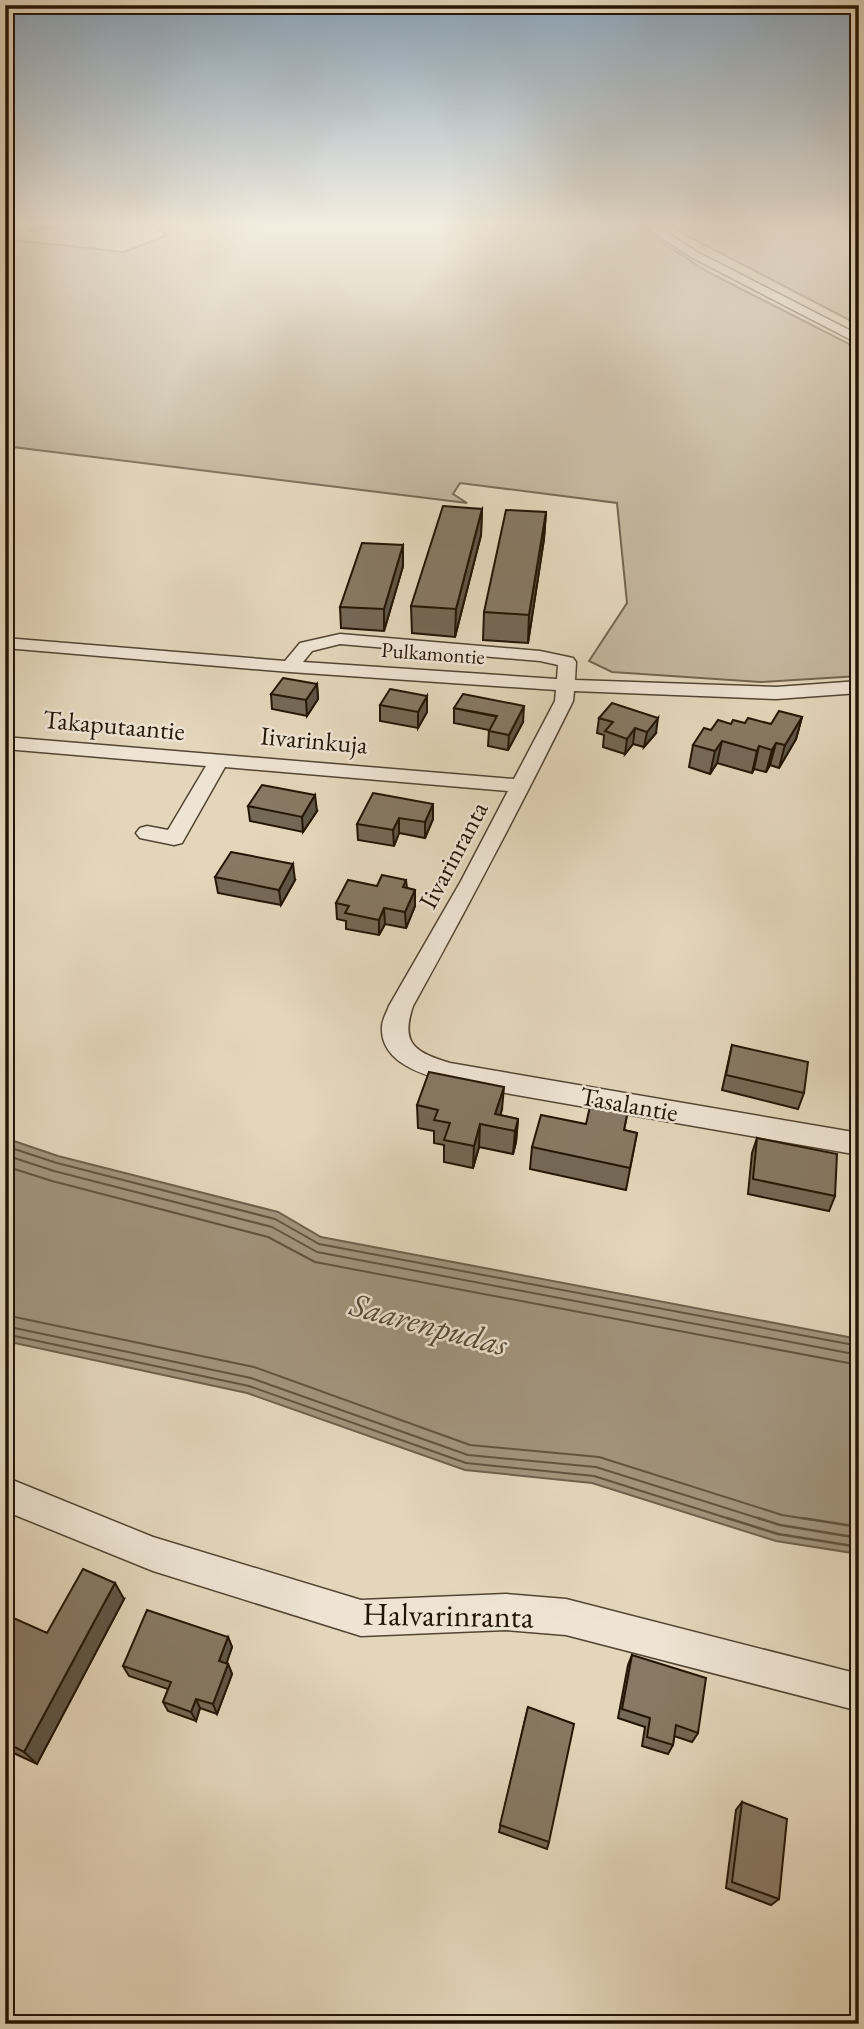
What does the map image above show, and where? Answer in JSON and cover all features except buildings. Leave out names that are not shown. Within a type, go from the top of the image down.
[{"type":"street","points":[[820,320],[859,340]]},
{"type":"street","name":"Iivarinranta","points":[[290,667],[306,647],[340,639],[540,656],[567,662],[564,701],[472,881],[401,1006],[394,1028],[403,1051]]},
{"type":"street","name":"Pulkamontie","points":[[5,643],[290,667],[566,685],[776,693],[859,687]]},
{"type":"street","name":"Takaputaantie","points":[[5,743],[219,760]]},
{"type":"street","points":[[147,833],[174,838],[219,760]]},
{"type":"street","name":"Iivarinkuja","points":[[219,760],[521,786]]},
{"type":"street","name":"Tasalantie","points":[[403,1051],[427,1065],[460,1075],[859,1144]]},
{"type":"street","name":"Halvarinranta","points":[[5,1494],[153,1554],[361,1619],[506,1612],[566,1617],[859,1693]]},
{"type":"shaded area","points":[[5,320],[802,320],[859,349],[859,676],[760,682],[612,672],[589,661],[627,603],[617,503],[460,483],[453,494],[467,503],[5,446]]},
{"type":"water","name":"Saarenpudas","points":[[5,1138],[58,1156],[278,1212],[321,1237],[859,1339],[859,1554],[776,1541],[592,1483],[465,1470],[247,1393],[5,1341]]}]
